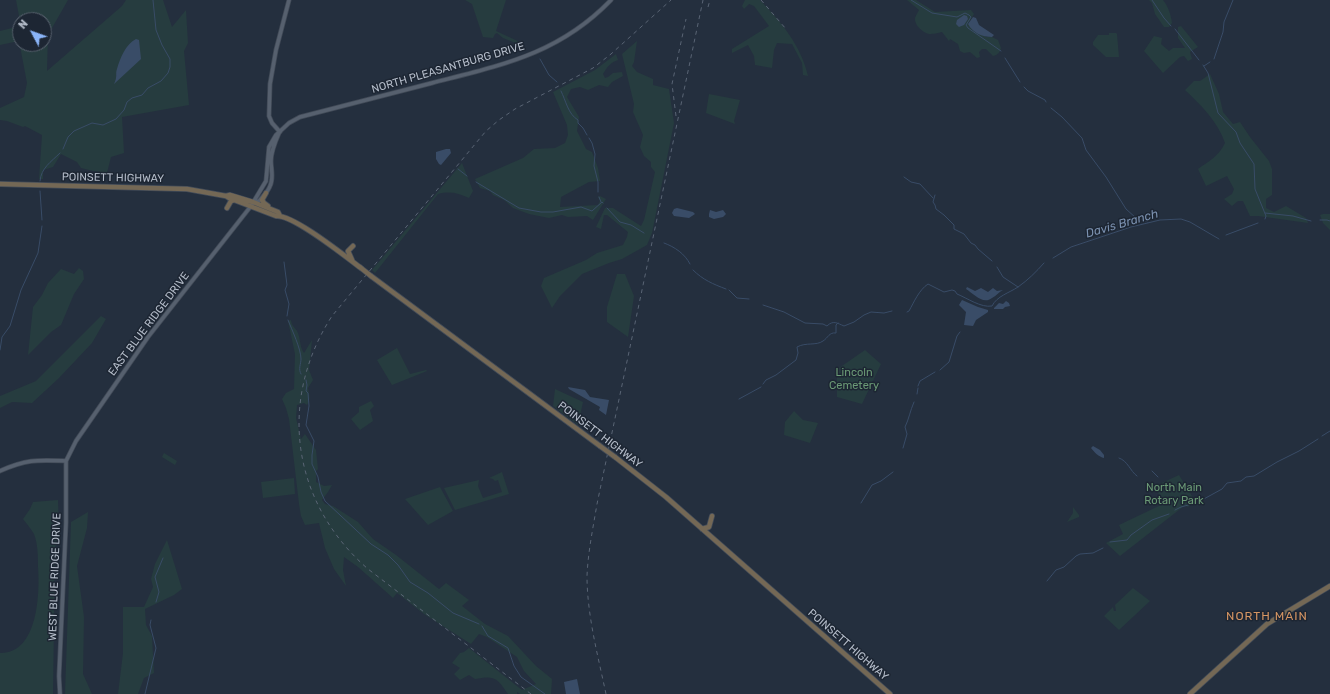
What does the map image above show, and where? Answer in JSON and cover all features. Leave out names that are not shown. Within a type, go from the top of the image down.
[{"type":"highway","name":"POINSETT HIGHWAY","points":[[0,184],[176,189],[226,196],[230,195],[276,216],[280,216],[316,235],[654,487],[890,694]]},
{"type":"highway","points":[[266,193],[263,198],[263,202],[274,210]]},
{"type":"highway","name":"POINSETT HIGHWAY","points":[[226,196],[234,200],[274,210],[278,212],[280,216]]},
{"type":"highway","points":[[227,208],[231,201],[234,200]]},
{"type":"highway","points":[[353,246],[348,252],[353,262]]},
{"type":"highway","points":[[702,529],[709,527],[712,516]]},
{"type":"highway","points":[[1190,694],[1267,624],[1330,586]]},
{"type":"main road","points":[[280,132],[273,124],[270,116],[270,84],[276,50],[289,0]]},
{"type":"main road","name":"NORTH PLEASANTBURG DRIVE","points":[[280,132],[289,123],[300,117],[463,75],[525,57],[564,38],[592,17],[611,0]]},
{"type":"main road","points":[[252,204],[259,201],[271,184],[272,154],[274,144],[280,132]]},
{"type":"main road","points":[[252,204],[264,186],[270,143],[280,132]]},
{"type":"main road","name":"EAST BLUE RIDGE DRIVE","points":[[66,461],[76,441],[148,337],[252,204]]},
{"type":"main road","points":[[0,471],[33,460],[66,461]]},
{"type":"main road","name":"WEST BLUE RIDGE DRIVE","points":[[60,694],[59,676],[66,523],[66,461]]},
{"type":"green space","points":[[16,0],[68,0],[52,28],[52,12],[18,12]]},
{"type":"green space","points":[[126,0],[163,0],[172,27],[186,10],[188,43],[184,51],[189,105],[122,117],[124,153],[111,157],[107,173],[81,168],[77,162],[61,154],[53,167],[43,170],[43,179],[39,179],[42,135],[25,126],[23,127],[0,120],[0,108],[24,97],[27,83],[21,52],[48,52],[47,71],[122,6]]},
{"type":"green space","points":[[465,0],[506,0],[496,31],[522,43],[523,46],[503,38],[497,33],[493,38],[483,37],[472,4]]},
{"type":"green space","points":[[745,0],[760,0],[783,26],[800,54],[808,76],[803,75],[802,63],[792,44],[777,43],[774,50],[772,68],[755,65],[754,56],[748,45],[732,53],[732,49],[769,26],[754,6],[749,4],[744,9],[742,6]]},
{"type":"green space","points":[[907,0],[916,0],[935,12],[971,10],[974,14],[968,24],[986,37],[992,37],[998,40],[1001,48],[1000,51],[993,56],[986,49],[982,49],[979,52],[980,57],[977,58],[970,52],[964,53],[960,51],[958,44],[950,39],[949,41],[942,32],[929,34],[924,32],[917,26],[915,21],[919,10]]},
{"type":"green space","points":[[1149,0],[1163,0],[1165,2],[1172,20],[1169,27],[1164,27],[1155,14],[1152,3]]},
{"type":"green space","points":[[1181,26],[1198,47],[1190,52],[1192,59],[1188,61],[1184,56],[1180,57],[1163,73],[1144,51],[1154,36],[1162,38],[1161,44],[1169,51],[1173,48],[1185,48],[1178,38],[1178,27]]},
{"type":"green space","points":[[12,28],[12,42],[0,45],[0,31]]},
{"type":"green space","points":[[1109,33],[1117,34],[1119,57],[1106,57],[1093,45],[1093,42],[1098,35],[1109,35]]},
{"type":"green space","points":[[637,41],[632,66],[637,72],[653,79],[653,85],[669,89],[674,123],[652,233],[647,245],[622,259],[582,274],[560,296],[552,308],[541,286],[544,278],[586,260],[597,253],[623,245],[628,232],[607,215],[604,215],[601,229],[596,227],[605,208],[613,208],[641,226],[644,220],[655,172],[651,167],[651,162],[644,156],[640,147],[643,135],[633,112],[634,104],[622,54]]},
{"type":"green space","points":[[616,54],[618,60],[609,65],[603,74],[605,78],[613,73],[622,72],[623,76],[612,82],[608,87],[599,85],[588,90],[580,87],[571,89],[567,97],[579,117],[577,131],[586,149],[592,152],[598,168],[600,181],[589,182],[561,197],[560,207],[598,205],[600,201],[598,197],[600,196],[606,199],[593,220],[587,216],[568,217],[562,215],[549,218],[529,214],[513,208],[504,200],[493,195],[490,191],[480,188],[475,179],[523,158],[534,149],[555,148],[565,143],[568,135],[567,125],[553,92],[595,70]]},
{"type":"green space","points":[[1210,74],[1219,94],[1223,112],[1233,124],[1240,122],[1269,161],[1272,169],[1272,195],[1266,199],[1266,208],[1274,212],[1286,206],[1306,218],[1308,223],[1250,216],[1243,201],[1238,201],[1232,206],[1224,199],[1232,194],[1234,189],[1227,176],[1206,186],[1198,169],[1217,155],[1225,143],[1213,121],[1203,108],[1185,90],[1194,81],[1200,81]]},
{"type":"green space","points":[[709,94],[740,100],[734,121],[735,124],[706,113]]},
{"type":"green space","points":[[462,163],[473,191],[469,198],[454,193],[438,194],[375,273],[372,270]]},
{"type":"green space","points":[[1330,214],[1330,230],[1323,223],[1320,215]]},
{"type":"green space","points":[[79,268],[83,271],[84,279],[74,294],[61,325],[51,332],[28,355],[33,307],[42,295],[48,283],[61,269],[74,274]]},
{"type":"green space","points":[[617,274],[625,274],[634,296],[628,337],[607,322],[607,307]]},
{"type":"green space","points":[[101,316],[106,319],[92,343],[59,378],[32,403],[12,402],[0,408],[0,396],[36,381]]},
{"type":"green space","points":[[291,320],[298,334],[301,348],[304,353],[312,340],[309,370],[313,380],[308,388],[309,401],[307,405],[304,403],[297,405],[296,418],[301,439],[305,434],[316,450],[318,469],[316,471],[316,482],[324,486],[332,485],[322,500],[325,504],[333,506],[358,522],[373,539],[439,589],[446,583],[469,600],[462,606],[485,624],[508,636],[536,666],[552,679],[551,694],[520,694],[517,692],[517,694],[508,694],[498,681],[487,677],[475,679],[469,675],[460,680],[454,674],[460,668],[452,663],[460,653],[469,648],[522,690],[536,684],[524,671],[517,657],[487,637],[479,634],[471,644],[424,614],[397,593],[393,598],[358,567],[344,557],[343,570],[346,586],[334,569],[325,548],[319,523],[305,525],[301,516],[289,419],[282,399],[286,393],[294,389],[295,354],[288,321]]},
{"type":"green space","points":[[397,348],[410,374],[427,371],[392,385],[377,360]]},
{"type":"green space","name":"Lincoln Cemetery","points":[[865,350],[881,364],[862,404],[837,397],[837,377],[839,368]]},
{"type":"green space","points":[[555,389],[583,402],[578,425],[553,406]]},
{"type":"green space","points":[[371,401],[374,406],[370,410],[373,421],[360,430],[351,419],[359,412],[359,407]]},
{"type":"green space","points":[[794,411],[803,420],[818,423],[810,443],[784,435],[785,422]]},
{"type":"green space","points":[[164,453],[177,461],[175,465],[162,457]]},
{"type":"green space","points":[[502,472],[509,494],[455,510],[444,488],[479,480],[478,486],[483,498],[502,492],[498,480],[495,481],[489,478]]},
{"type":"green space","name":"North Main Rotary Park","points":[[1179,475],[1195,501],[1188,507],[1184,506],[1120,556],[1106,543],[1123,534],[1119,525],[1163,504],[1155,486]]},
{"type":"green space","points":[[294,478],[295,494],[263,498],[261,482]]},
{"type":"green space","points":[[440,487],[453,511],[428,525],[405,499]]},
{"type":"green space","points":[[58,500],[59,528],[55,549],[53,694],[0,694],[0,653],[13,651],[22,644],[29,633],[37,606],[37,546],[34,534],[23,519],[33,502]]},
{"type":"green space","points":[[1073,507],[1079,517],[1067,522],[1073,513]]},
{"type":"green space","points":[[88,512],[87,528],[77,566],[84,617],[83,674],[92,694],[65,694],[71,522]]},
{"type":"green space","points":[[167,540],[182,589],[174,595],[145,609],[146,625],[152,636],[154,673],[144,678],[138,694],[118,694],[123,653],[123,607],[144,607],[153,587],[151,579],[155,564]]},
{"type":"green space","points":[[1133,588],[1150,601],[1119,630],[1104,616],[1113,607],[1114,611],[1116,611],[1115,605]]},
{"type":"water","points":[[964,15],[967,16],[968,19],[964,25],[959,27],[956,24],[957,20]]},
{"type":"water","points":[[973,17],[976,18],[979,25],[994,35],[992,37],[985,36],[972,30],[968,24]]},
{"type":"water","points":[[136,39],[139,40],[141,59],[114,84],[116,79],[116,71],[122,56],[129,44]]},
{"type":"water","points":[[450,149],[451,153],[441,165],[436,159],[436,152]]},
{"type":"water","points":[[677,208],[693,212],[695,214],[689,218],[674,216],[672,213],[674,209]]},
{"type":"water","points":[[710,210],[716,212],[723,210],[726,214],[723,217],[714,219],[709,217]]},
{"type":"water","points":[[967,287],[975,291],[981,288],[988,292],[993,288],[997,291],[1003,290],[989,300],[982,300],[966,289]]},
{"type":"water","points":[[962,300],[988,310],[988,312],[976,320],[973,326],[964,325],[966,312],[959,305]]},
{"type":"water","points":[[1006,301],[1010,306],[1003,309],[994,309],[999,303],[1003,304]]},
{"type":"water","points":[[568,387],[585,390],[590,397],[609,400],[606,415],[599,410],[600,407]]},
{"type":"water","points":[[1093,446],[1100,450],[1104,455],[1104,458],[1098,455],[1091,448]]},
{"type":"water","points":[[577,679],[580,694],[566,694],[564,682]]},
{"type":"waterway","points":[[63,149],[68,137],[74,131],[92,123],[103,125],[116,119],[124,110],[127,102],[132,98],[142,95],[148,88],[161,81],[168,73],[170,59],[156,30],[153,0]]},
{"type":"waterway","points":[[911,0],[932,13],[957,17],[965,13],[969,15],[971,17],[966,25],[968,28],[1001,51]]},
{"type":"waterway","points":[[1152,0],[1171,26]]},
{"type":"waterway","points":[[1214,59],[1223,32],[1224,22],[1233,0]]},
{"type":"waterway","points":[[1175,29],[1199,60]]},
{"type":"waterway","points":[[1005,58],[1020,82]]},
{"type":"waterway","points":[[540,59],[549,75],[557,82]]},
{"type":"waterway","points":[[1204,66],[1210,62]]},
{"type":"waterway","points":[[1203,65],[1208,73],[1218,113],[1236,132],[1240,143],[1254,164],[1255,189],[1266,216],[1265,219]]},
{"type":"waterway","points":[[1024,87],[1046,102]]},
{"type":"waterway","points":[[561,91],[570,111],[578,120],[578,123],[587,135]]},
{"type":"waterway","points":[[1051,108],[1082,138],[1086,150],[1106,177],[1126,209],[1136,218],[1148,222]]},
{"type":"waterway","points":[[589,138],[595,154],[594,166],[598,182],[598,192]]},
{"type":"waterway","points":[[40,181],[44,169],[60,153]]},
{"type":"waterway","points":[[458,169],[467,176]]},
{"type":"waterway","points":[[904,177],[911,182],[920,184],[933,198]]},
{"type":"waterway","points":[[476,182],[519,208],[541,212],[553,212],[581,207],[592,211],[602,202],[603,203]]},
{"type":"waterway","points":[[40,191],[42,220]]},
{"type":"waterway","points":[[935,195],[933,202],[936,209],[954,225],[954,229],[964,234],[971,243],[992,261]]},
{"type":"waterway","points":[[599,197],[601,202]]},
{"type":"waterway","points":[[607,208],[620,222],[631,225],[644,233]]},
{"type":"waterway","points":[[1265,213],[1293,216],[1311,221]]},
{"type":"waterway","name":"Davis Branch","points":[[1053,258],[1071,247],[1131,227],[1160,220],[1181,219],[1190,222],[1219,239]]},
{"type":"waterway","points":[[1320,220],[1330,221]]},
{"type":"waterway","name":"Davis Branch","points":[[1226,235],[1258,223]]},
{"type":"waterway","points":[[0,350],[2,337],[10,326],[21,290],[38,253],[42,226]]},
{"type":"waterway","points":[[664,243],[679,251],[690,264]]},
{"type":"waterway","points":[[284,262],[287,285],[285,290],[289,304],[287,316]]},
{"type":"waterway","name":"Davis Branch","points":[[907,312],[919,293],[928,284],[944,292],[952,290],[955,291],[957,294],[983,306],[992,306],[1000,297],[1025,282],[1044,263]]},
{"type":"waterway","points":[[997,267],[1003,277],[1018,287]]},
{"type":"waterway","name":"Davis Branch","points":[[693,270],[708,281],[726,289]]},
{"type":"waterway","name":"Davis Branch","points":[[729,290],[737,298],[749,299]]},
{"type":"waterway","name":"Davis Branch","points":[[763,305],[784,312],[805,323],[823,324],[827,326],[833,323],[844,326],[871,312],[884,313],[892,311]]},
{"type":"waterway","points":[[288,320],[300,350],[301,374]]},
{"type":"waterway","points":[[763,384],[766,380],[776,375],[796,360],[798,353],[797,347],[823,341],[830,334],[836,333],[836,325],[838,323]]},
{"type":"waterway","points":[[940,370],[949,362],[957,336],[960,332]]},
{"type":"waterway","points":[[918,386],[920,381],[935,372]]},
{"type":"waterway","points":[[306,380],[306,391],[308,393],[309,406],[306,425],[314,441],[312,464],[318,477],[321,492],[325,501],[371,544],[388,555],[398,565],[410,582],[428,593],[453,613],[479,624]]},
{"type":"waterway","points":[[739,399],[761,387]]},
{"type":"waterway","points":[[917,394],[918,388]]},
{"type":"waterway","points":[[903,448],[907,434],[905,427],[914,402]]},
{"type":"waterway","points":[[1322,436],[1330,431]]},
{"type":"waterway","points":[[1202,500],[1222,489],[1227,483],[1241,481],[1246,477],[1254,476],[1318,439]]},
{"type":"waterway","points":[[1119,458],[1125,461],[1132,472],[1137,476]]},
{"type":"waterway","points":[[1152,471],[1158,477]]},
{"type":"waterway","points":[[861,503],[872,485],[881,481],[893,472]]},
{"type":"waterway","points":[[1175,510],[1192,504]]},
{"type":"waterway","points":[[1110,542],[1127,540],[1131,535],[1152,520],[1169,514]]},
{"type":"waterway","points":[[1047,581],[1056,570],[1064,567],[1076,556],[1080,554],[1093,553],[1103,548]]},
{"type":"waterway","points":[[156,602],[159,592],[155,577],[163,558]]},
{"type":"waterway","points":[[145,694],[156,648],[150,625],[151,620]]},
{"type":"waterway","points":[[482,626],[488,636],[508,648],[514,666],[521,677],[545,694]]},
{"type":"railway","points":[[531,694],[368,569],[342,543],[323,514],[309,482],[301,450],[299,416],[304,382],[315,349],[332,316],[486,131],[515,109],[593,68],[611,54],[671,0]]},
{"type":"railway","points":[[606,694],[587,591],[590,549],[597,504],[703,0]]},
{"type":"railway","points":[[708,7],[710,0]]},
{"type":"railway","points":[[761,0],[786,29]]},
{"type":"railway","points":[[676,116],[672,84],[686,19]]},
{"type":"district","name":"NORTH MAIN","points":[[1267,617]]}]
